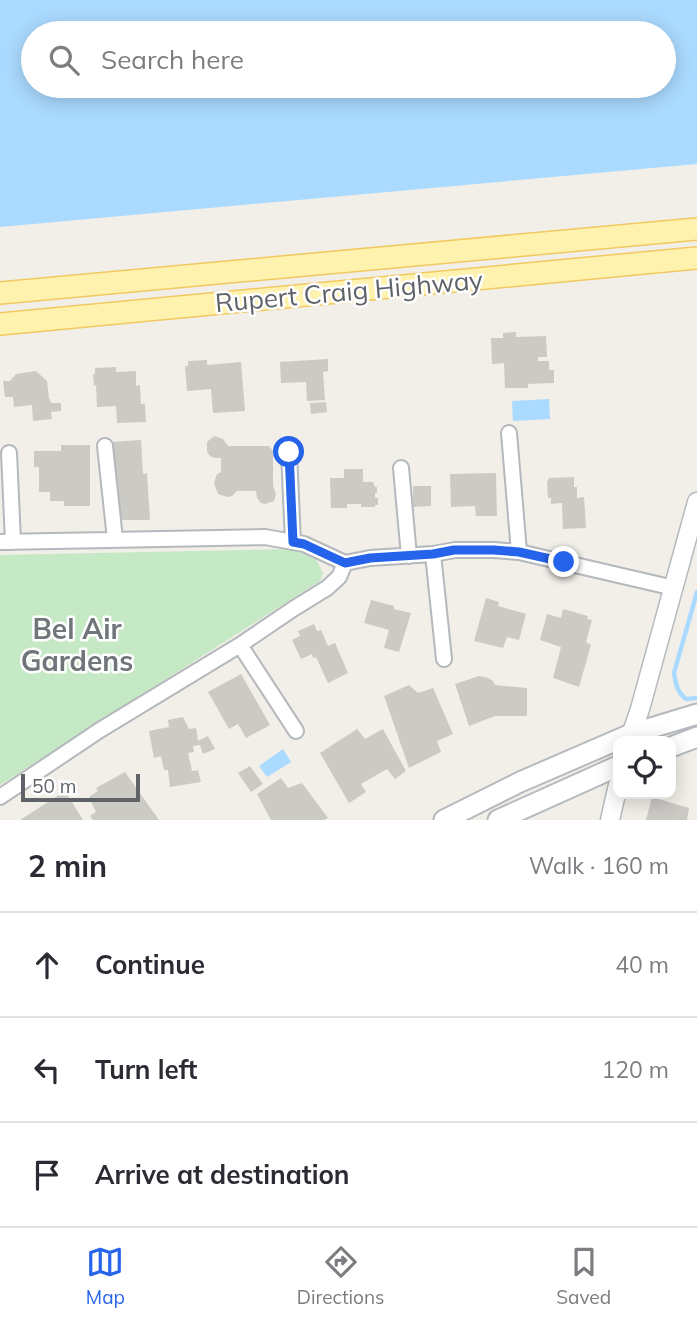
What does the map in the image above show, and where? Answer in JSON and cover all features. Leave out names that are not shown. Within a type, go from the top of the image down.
[{"type":"main road","name":"Rupert Craig Highway","points":[[0,293],[697,229]]},
{"type":"main road","name":"Rupert Craig Highway","points":[[0,324],[697,258]]},
{"type":"main road","points":[[636,736],[697,714]]},
{"type":"main road","points":[[676,745],[697,737]]},
{"type":"main road","points":[[444,820],[520,782],[613,745]]},
{"type":"main road","points":[[498,820],[613,768]]},
{"type":"street","points":[[509,433],[519,552]]},
{"type":"street","points":[[106,446],[115,539]]},
{"type":"street","points":[[289,452],[293,542]]},
{"type":"street","points":[[9,453],[6,542],[265,537],[304,544],[345,563],[454,550],[494,550],[519,552],[674,588]]},
{"type":"street","points":[[401,468],[409,555]]},
{"type":"street","points":[[631,736],[697,502]]},
{"type":"street","points":[[433,554],[444,659]]},
{"type":"street","points":[[0,797],[100,730],[240,645],[327,588],[339,577],[345,563]]},
{"type":"street","points":[[240,645],[296,731]]},
{"type":"street","points":[[610,820],[615,799]]},
{"type":"green space","points":[[294,549],[316,559],[323,573],[320,581],[0,785],[0,555]]},
{"type":"water","points":[[0,0],[697,0],[697,164],[0,227]]},
{"type":"water","points":[[549,399],[550,419],[513,421],[512,401]]},
{"type":"water","points":[[283,749],[291,762],[267,777],[259,766]]},
{"type":"building","points":[[516,332],[516,337],[546,336],[547,357],[538,357],[538,361],[549,361],[549,370],[554,370],[554,383],[528,384],[528,388],[505,388],[504,363],[492,364],[491,338],[503,338],[503,333]]},
{"type":"building","points":[[328,359],[328,371],[323,372],[325,400],[307,401],[306,382],[281,383],[280,362]]},
{"type":"building","points":[[207,360],[207,365],[241,362],[245,411],[213,413],[211,389],[187,391],[185,366],[188,366],[188,361]]},
{"type":"building","points":[[116,367],[116,372],[136,371],[136,386],[140,385],[146,422],[117,423],[116,406],[97,407],[93,374],[95,368]]},
{"type":"building","points":[[36,371],[47,381],[51,403],[61,403],[61,411],[51,412],[52,419],[33,421],[32,405],[14,407],[13,397],[5,397],[3,381],[10,381],[16,374]]},
{"type":"building","points":[[326,402],[327,412],[311,414],[310,403]]},
{"type":"building","points":[[214,436],[223,439],[228,446],[269,446],[273,451],[273,486],[276,494],[274,501],[261,503],[256,491],[237,491],[228,497],[218,494],[214,483],[217,474],[221,472],[221,458],[214,458],[207,452],[207,442]]},
{"type":"building","points":[[141,440],[143,474],[147,473],[150,520],[118,520],[112,442]]},
{"type":"building","points":[[61,445],[90,445],[90,506],[64,506],[64,501],[50,501],[50,492],[39,492],[39,467],[34,467],[34,451],[61,451]]},
{"type":"building","points":[[344,469],[363,469],[363,482],[373,482],[377,487],[375,498],[378,498],[378,505],[361,507],[361,504],[347,504],[347,508],[331,508],[330,478],[344,478]]},
{"type":"building","points":[[496,473],[497,516],[476,516],[475,506],[451,507],[450,474]]},
{"type":"building","points":[[574,477],[577,498],[584,497],[586,528],[563,529],[562,503],[551,504],[547,482],[549,478]]},
{"type":"building","points":[[413,486],[431,486],[431,506],[413,507]]},
{"type":"building","points":[[486,598],[499,602],[498,606],[526,614],[519,640],[507,637],[503,648],[474,641]]},
{"type":"building","points":[[371,600],[411,613],[399,652],[384,648],[389,630],[364,623]]},
{"type":"building","points":[[563,609],[588,616],[587,619],[592,620],[586,642],[591,645],[579,687],[553,678],[561,647],[540,640],[547,614],[561,618]]},
{"type":"building","points":[[314,624],[317,631],[321,630],[328,646],[335,643],[348,673],[328,683],[316,657],[313,658],[312,654],[301,659],[292,640],[300,636],[298,631]]},
{"type":"building","points":[[241,674],[270,725],[246,738],[238,724],[229,729],[208,692]]},
{"type":"building","points":[[479,676],[488,678],[495,685],[527,688],[527,716],[495,716],[469,726],[455,684]]},
{"type":"building","points":[[409,685],[418,693],[433,688],[453,734],[437,741],[441,752],[409,768],[384,696]]},
{"type":"building","points":[[183,717],[189,729],[196,728],[198,741],[208,736],[215,749],[203,754],[200,745],[193,746],[194,752],[188,753],[192,771],[198,770],[201,782],[170,787],[168,770],[164,770],[161,756],[154,758],[149,731],[169,727],[168,720]]},
{"type":"building","points":[[357,729],[365,739],[383,729],[406,771],[395,779],[387,769],[361,784],[366,792],[349,803],[320,753]]},
{"type":"building","points":[[250,766],[263,784],[251,792],[238,773]]},
{"type":"building","points":[[125,772],[159,820],[93,820],[90,816],[96,812],[89,797],[98,791],[96,788]]},
{"type":"building","points":[[281,778],[288,788],[302,783],[328,818],[271,820],[257,794]]},
{"type":"building","points":[[65,791],[83,820],[20,820]]},
{"type":"building","points":[[651,799],[689,808],[687,820],[646,820]]},
{"type":"waterway","points":[[697,592],[674,673],[677,688],[683,696],[686,699],[697,698]]},
{"type":"district","name":"Bel Air Gardens","points":[[77,644]]},
{"type":"route","points":[[289,452],[293,542],[304,544],[345,563],[454,550],[519,552],[564,562]]}]
